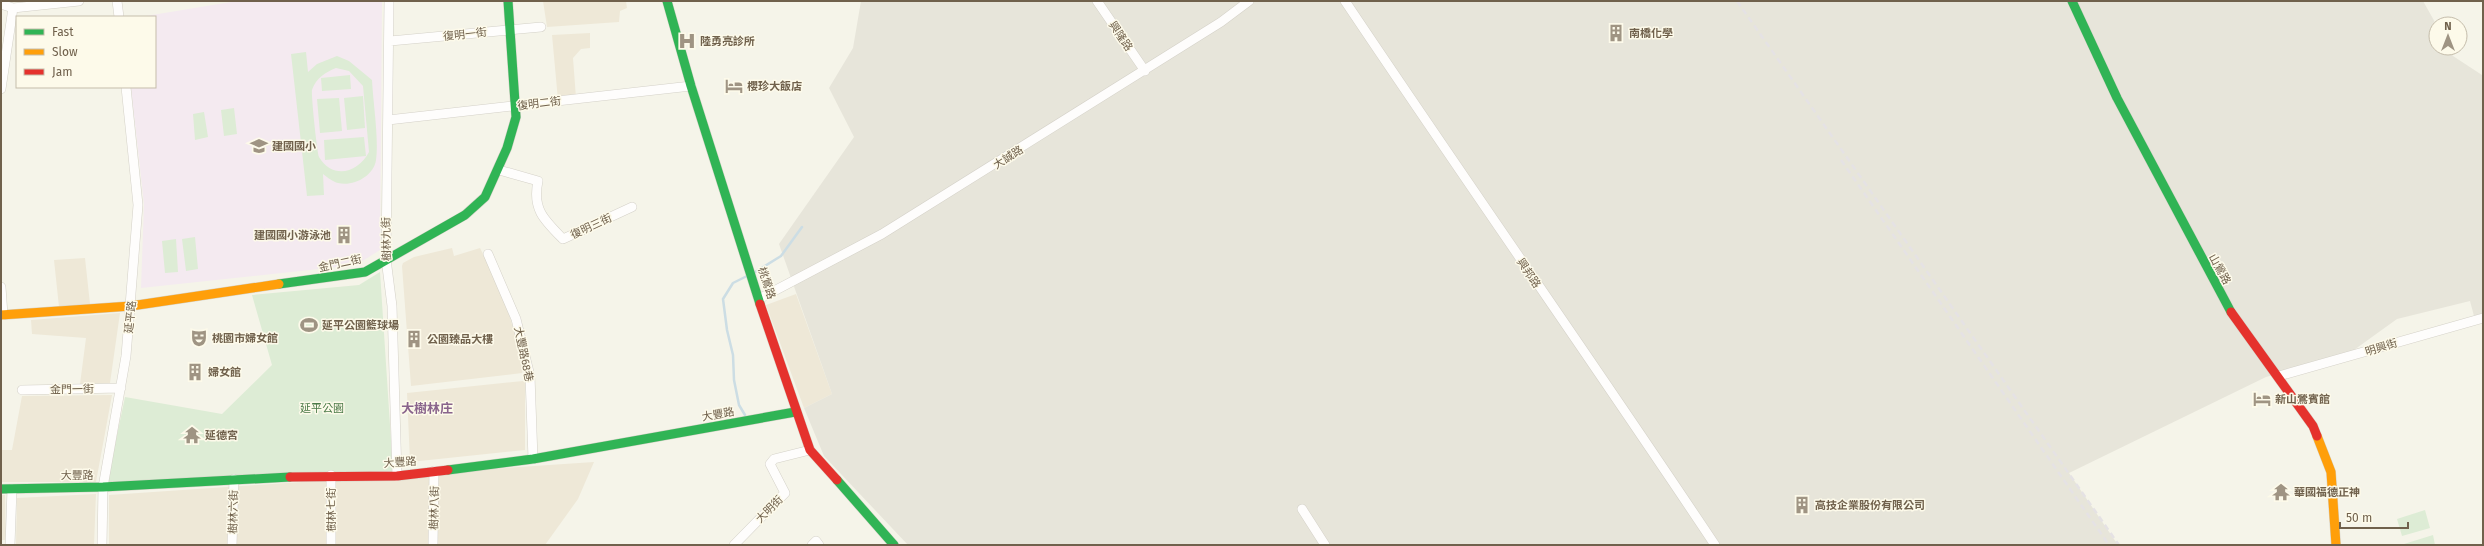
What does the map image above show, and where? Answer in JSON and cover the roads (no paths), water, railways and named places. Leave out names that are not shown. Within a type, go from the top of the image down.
[{"type":"street","points":[[1,4],[13,8],[79,1]]},
{"type":"street","points":[[117,1],[119,16]]},
{"type":"street","name":"樹林九街","points":[[389,1],[390,41],[386,259],[392,314],[397,476]]},
{"type":"street","name":"金門二街","points":[[2,315],[132,306],[365,272],[465,215],[485,197],[499,170],[516,117],[508,1]]},
{"type":"street","name":"桃鶯路","points":[[667,1],[691,86],[795,412],[810,450],[894,545]]},
{"type":"street","name":"興隆路","points":[[1097,1],[1145,71]]},
{"type":"street","name":"大誠路","points":[[760,299],[882,234],[1145,71],[1221,22],[1249,1]]},
{"type":"street","name":"興邦路","points":[[1345,1],[1715,545]]},
{"type":"street","name":"山鶯路","points":[[2072,1],[2117,98],[2204,265],[2234,318],[2279,376],[2313,426],[2331,472],[2336,545]]},
{"type":"street","points":[[1,89],[13,8]]},
{"type":"street","name":"復明一街","points":[[390,41],[541,26]]},
{"type":"street","name":"復明二街","points":[[388,120],[691,86]]},
{"type":"street","name":"延平路","points":[[102,545],[103,487],[122,388],[132,306],[138,206],[126,88]]},
{"type":"street","name":"復明三街","points":[[499,170],[538,181],[535,201],[545,222],[563,239],[632,206]]},
{"type":"street","name":"大豐路68巷","points":[[488,254],[516,319],[530,376],[533,459]]},
{"type":"street","points":[[1,287],[2,315]]},
{"type":"street","name":"明興街","points":[[2279,376],[2483,318]]},
{"type":"street","name":"金門一街","points":[[22,390],[122,388]]},
{"type":"street","name":"大豐路","points":[[1,489],[103,487],[331,475],[397,476],[533,459],[795,412]]},
{"type":"street","name":"大明街","points":[[734,545],[785,493],[770,464],[774,459],[810,450]]},
{"type":"street","name":"樹林八街","points":[[433,545],[434,471]]},
{"type":"street","name":"樹林七街","points":[[331,475],[331,545]]},
{"type":"street","name":"樹林六街","points":[[232,545],[234,479]]},
{"type":"street","points":[[10,545],[12,489]]},
{"type":"street","points":[[1302,509],[1325,545]]},
{"type":"waterway","points":[[755,272],[781,256],[802,227]]},
{"type":"waterway","points":[[745,415],[739,405],[734,380],[733,355],[727,330],[723,299],[733,283],[747,276]]},
{"type":"railway","points":[[1737,1],[2119,545]]},
{"type":"railway","points":[[1841,160],[2109,545]]},
{"type":"place","name":"南橋化學","points":[[1616,33]]},
{"type":"place","name":"陸勇亮診所","points":[[687,41]]},
{"type":"place","name":"櫻珍大飯店","points":[[734,86]]},
{"type":"place","name":"建國國小","points":[[259,146]]},
{"type":"place","name":"建國國小游泳池","points":[[344,235]]},
{"type":"place","name":"延平公園籃球場","points":[[309,325]]},
{"type":"place","name":"桃園市婦女館","points":[[199,338]]},
{"type":"place","name":"公園臻品大樓","points":[[414,339]]},
{"type":"place","name":"婦女館","points":[[195,372]]},
{"type":"place","name":"新山鶯賓館","points":[[2262,399]]},
{"type":"place","name":"延德宮","points":[[192,435]]},
{"type":"place","name":"華國福德正神","points":[[2281,492]]},
{"type":"place","name":"高技企業股份有限公司","points":[[1802,505]]},
{"type":"district","name":"大樹林庄","points":[[427,408]]},
{"type":"park label","name":"延平公園","points":[[322,408]]}]
